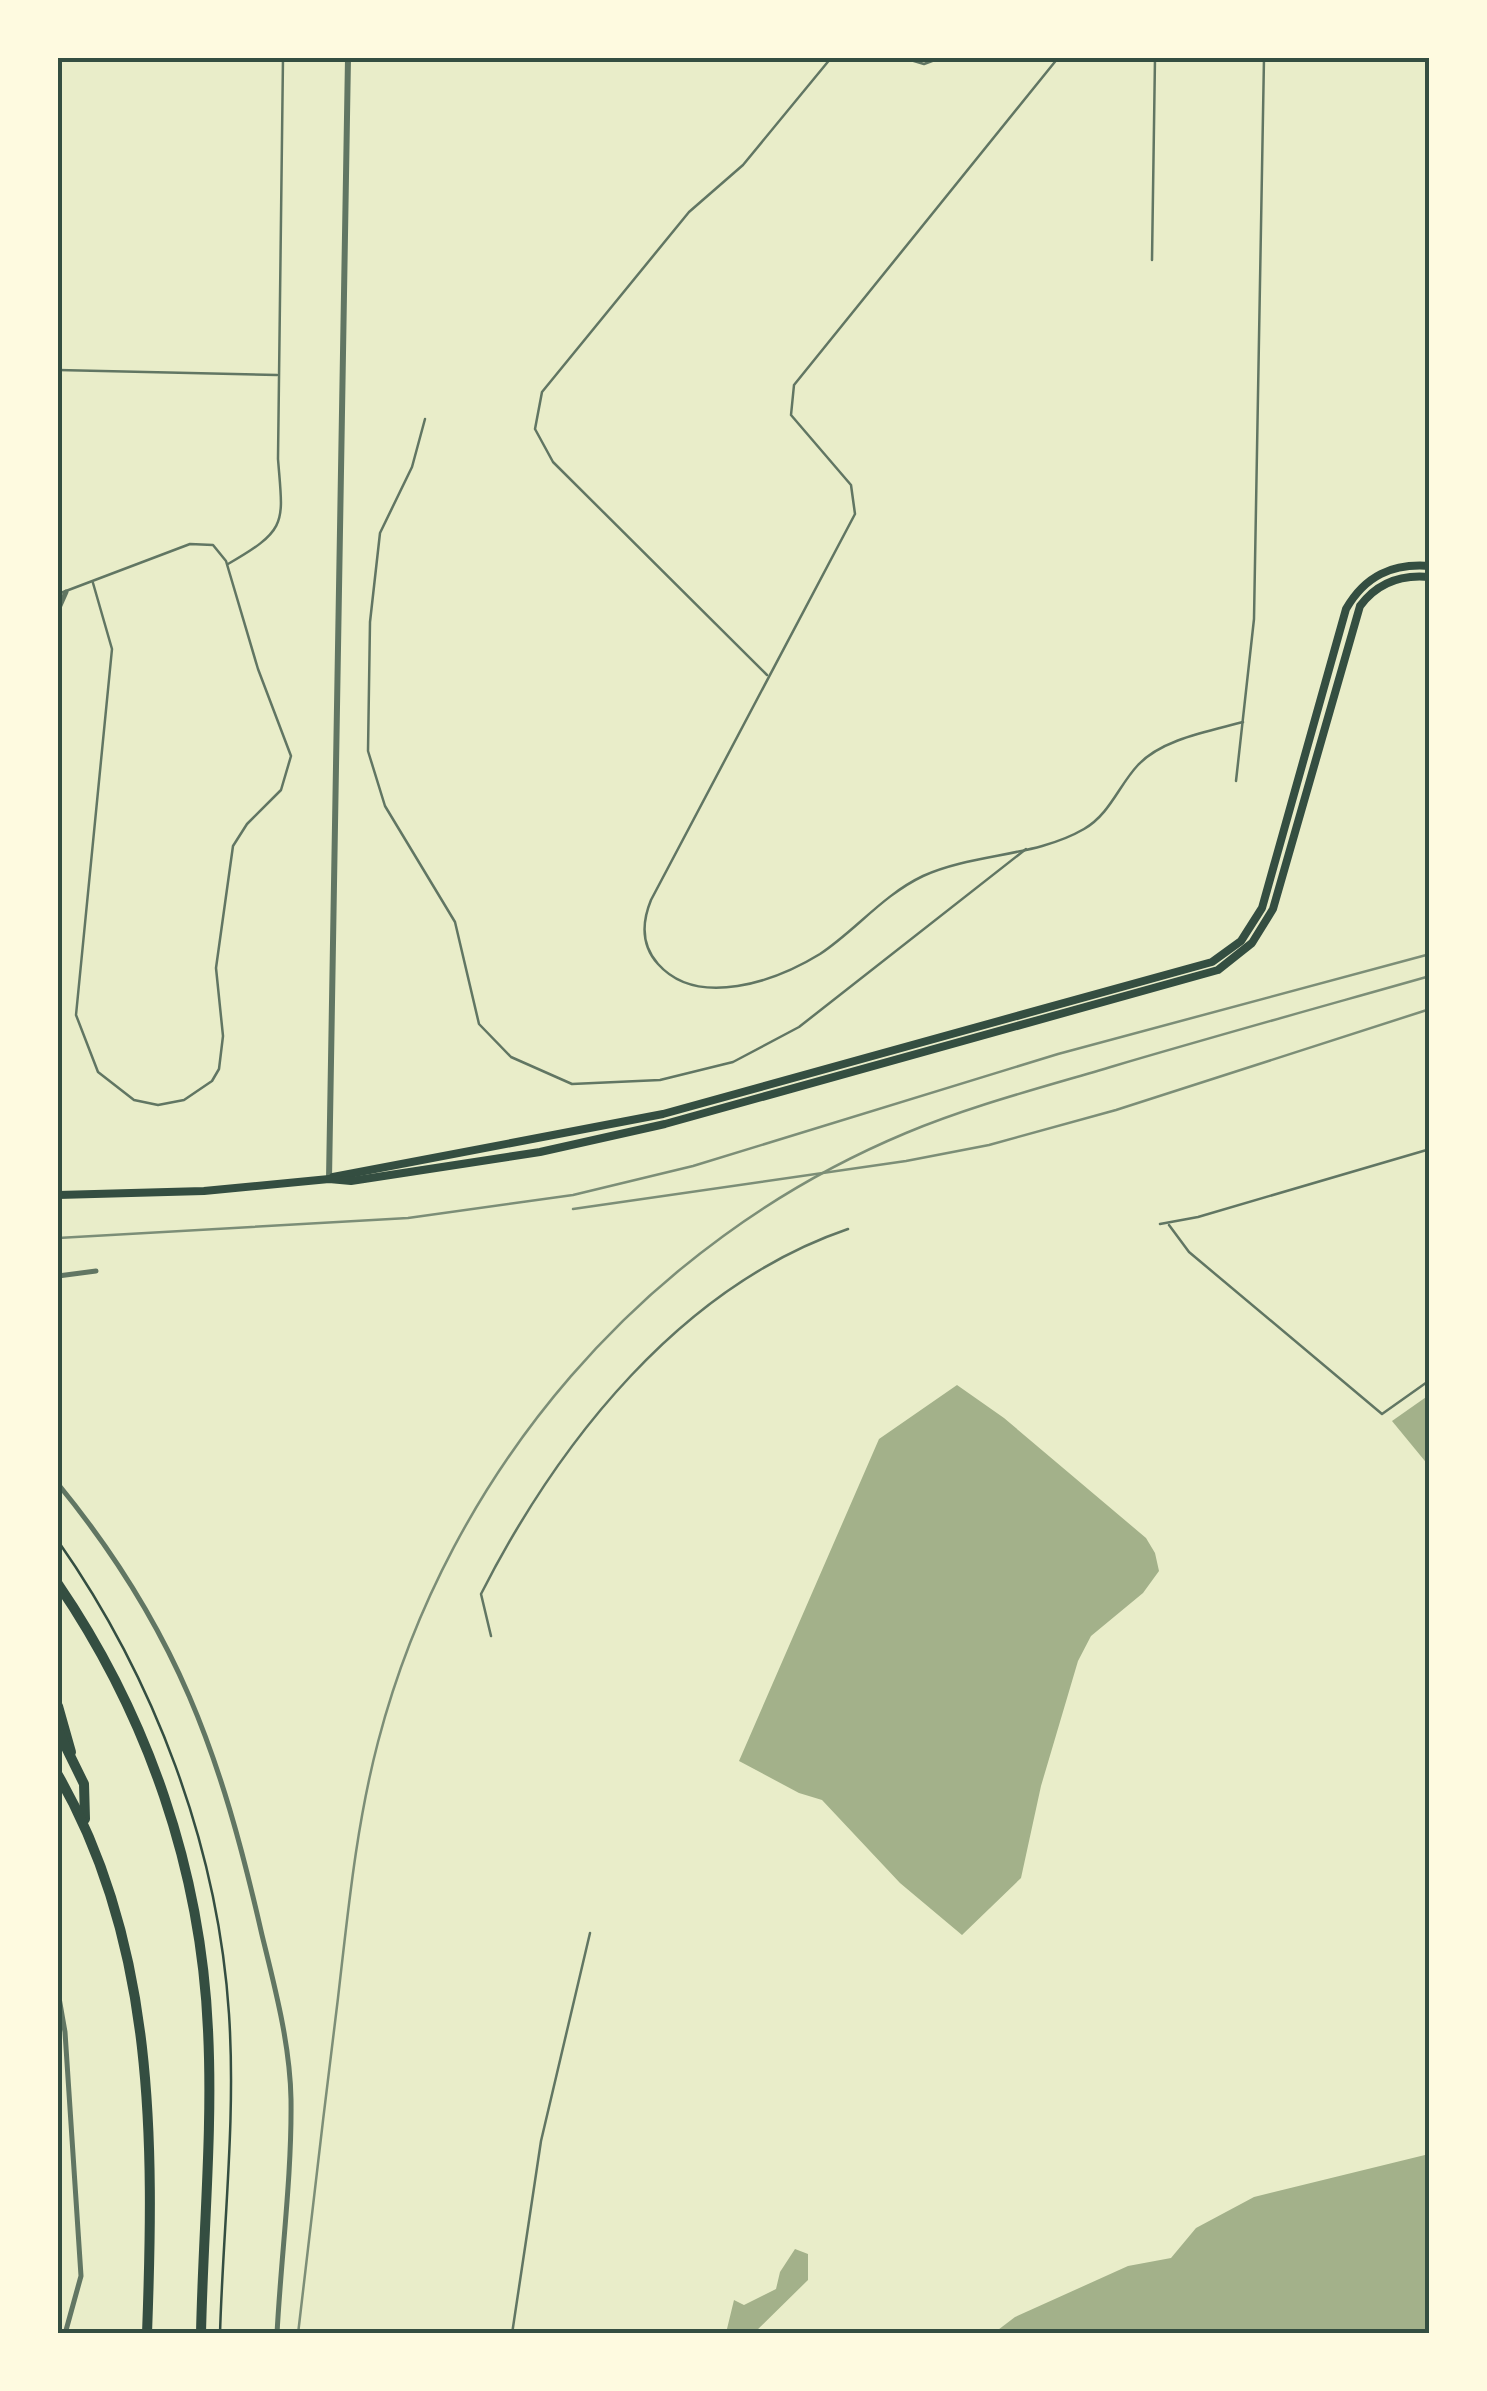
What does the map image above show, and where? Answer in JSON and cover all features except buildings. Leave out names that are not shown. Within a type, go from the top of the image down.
[{"type":"highway","points":[[58,1584],[96,1645],[137,1725],[169,1809],[196,1918],[209,2052],[201,2334]]},
{"type":"highway","points":[[58,1706],[68,1730],[72,1760]]},
{"type":"highway","points":[[58,1732],[84,1784],[85,1825]]},
{"type":"highway","points":[[58,1775],[85,1825],[112,1892],[133,1981],[150,2126],[147,2334]]},
{"type":"main road","points":[[58,1196],[204,1190],[328,1179],[662,1114],[1212,962],[1242,940],[1262,908],[1346,608],[1378,574],[1404,566],[1430,566]]},
{"type":"main road","points":[[328,1179],[351,1182],[472,1164],[650,1128],[1218,970],[1252,944],[1273,909],[1360,606],[1376,588],[1390,581],[1430,577]]},
{"type":"street","points":[[328,1179],[348,58]]},
{"type":"street","points":[[58,610],[66,592]]},
{"type":"street","points":[[58,1276],[96,1271]]},
{"type":"street","points":[[58,1484],[109,1550],[173,1657],[210,1742],[242,1849],[280,2019],[291,2096],[276,2334]]},
{"type":"street","points":[[58,1992],[65,2032],[81,2276],[66,2334]]},
{"type":"lane","points":[[227,564],[265,540],[282,518],[279,375],[284,58]]},
{"type":"lane","points":[[768,676],[543,451],[535,428],[537,403],[551,380],[689,212],[743,165],[831,58]]},
{"type":"lane","points":[[904,58],[924,64],[940,58]]},
{"type":"lane","points":[[1058,58],[794,385],[789,405],[798,428],[841,470],[856,504],[851,527],[768,676],[645,914],[648,950],[671,976],[690,986],[710,989],[789,968],[820,953],[881,903],[925,875],[1027,848],[1090,826],[1140,762],[1155,752],[1243,722]]},
{"type":"lane","points":[[1152,260],[1157,126],[1155,58]]},
{"type":"lane","points":[[1236,781],[1254,619],[1264,58]]},
{"type":"lane","points":[[58,370],[279,375]]},
{"type":"lane","points":[[425,420],[412,467],[380,533],[370,622],[368,751],[386,806],[455,922],[479,1024],[510,1056],[572,1084],[660,1080],[733,1062],[799,1028],[1027,848]]},
{"type":"lane","points":[[58,594],[190,544],[214,544],[227,564],[258,669],[289,744],[291,766],[281,790],[247,824],[233,846],[216,968],[223,1036],[219,1069],[199,1092],[170,1104],[134,1100],[107,1082],[90,1060],[76,1015],[111,659],[110,634],[93,583]]},
{"type":"lane","points":[[1160,1224],[1169,1225],[1430,1148]]},
{"type":"lane","points":[[1169,1225],[1189,1252],[1382,1414],[1430,1380]]},
{"type":"lane","points":[[491,1636],[481,1594],[492,1572],[552,1477],[634,1374],[693,1317],[744,1278],[801,1247],[848,1229]]},
{"type":"lane","points":[[512,2334],[540,2141],[590,1934]]},
{"type":"shaded area","points":[[957,1385],[1004,1418],[1146,1538],[1159,1571],[1143,1593],[1091,1636],[1078,1661],[1041,1786],[1021,1878],[962,1935],[900,1883],[822,1800],[799,1793],[739,1761],[879,1439]]},
{"type":"shaded area","points":[[1429,1395],[1429,1466],[1392,1421]]},
{"type":"shaded area","points":[[1429,2154],[1429,2333],[994,2333],[1015,2317],[1128,2266],[1171,2258],[1196,2228],[1254,2197]]},
{"type":"shaded area","points":[[795,2249],[808,2254],[808,2280],[754,2333],[726,2333],[734,2300],[744,2305],[776,2289],[780,2272]]},
{"type":"railway","points":[[58,1238],[408,1218],[573,1195],[693,1166],[1058,1054],[1430,954]]},
{"type":"railway","points":[[298,2334],[354,1869],[378,1742],[410,1642],[454,1547],[507,1459],[571,1376],[643,1302],[723,1236],[811,1179],[906,1133],[1009,1097],[1430,976]]},
{"type":"railway","points":[[573,1209],[906,1161],[989,1145],[1116,1110],[1430,1009]]}]
